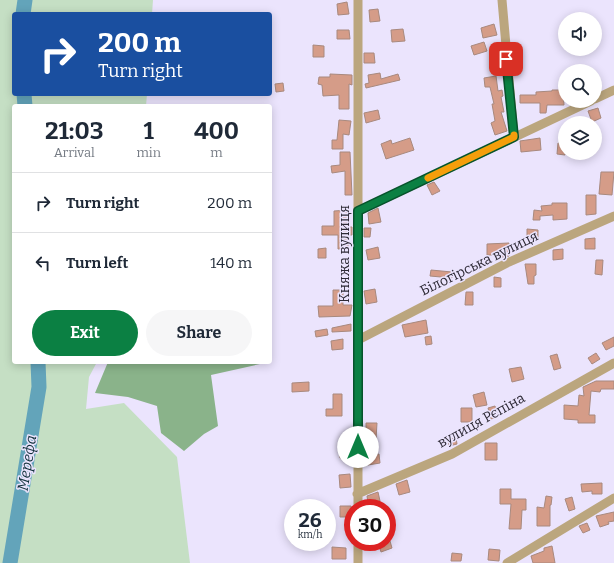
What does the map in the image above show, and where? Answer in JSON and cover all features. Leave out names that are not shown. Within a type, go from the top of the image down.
[{"type":"street","name":"Княжа вулиця","points":[[357,499],[358,0]]},
{"type":"street","points":[[502,0],[514,137]]},
{"type":"street","points":[[602,96],[614,90]]},
{"type":"street","points":[[358,211],[576,108]]},
{"type":"street","name":"Білогірська вулиця","points":[[358,340],[507,263],[614,216]]},
{"type":"street","name":"вулиця Рєпіна","points":[[357,494],[452,454],[614,363]]},
{"type":"street","points":[[507,563],[614,498]]},
{"type":"street","points":[[358,551],[358,563]]},
{"type":"green space","points":[[0,0],[153,0],[152,12],[12,12],[12,96],[147,96],[146,104],[12,104],[12,364],[96,364],[89,377],[86,409],[124,403],[177,457],[190,563],[0,563]]},
{"type":"green space","points":[[107,364],[260,364],[211,375],[218,426],[204,434],[184,451],[161,433],[157,406],[128,397],[95,393]]},
{"type":"building","points":[[347,2],[349,14],[338,15],[337,4]]},
{"type":"building","points":[[378,9],[380,21],[370,22],[369,10]]},
{"type":"building","points":[[494,24],[497,35],[483,38],[481,28]]},
{"type":"building","points":[[403,29],[405,41],[392,42],[391,30]]},
{"type":"building","points":[[337,30],[349,30],[350,39],[337,39]]},
{"type":"building","points":[[484,42],[487,51],[474,55],[471,46]]},
{"type":"building","points":[[313,45],[324,46],[324,57],[313,57]]},
{"type":"building","points":[[364,53],[374,53],[375,63],[364,63]]},
{"type":"building","points":[[380,73],[381,79],[398,74],[400,80],[366,88],[365,84],[369,83],[368,75]]},
{"type":"building","points":[[330,74],[352,75],[352,85],[349,84],[349,109],[339,109],[339,95],[323,96],[322,85],[318,84],[319,77],[330,77]]},
{"type":"building","points":[[496,76],[498,91],[502,90],[503,96],[501,97],[504,112],[501,112],[507,131],[495,135],[491,123],[495,121],[492,104],[494,104],[490,87],[485,87],[484,78]]},
{"type":"building","points":[[283,83],[284,91],[276,92],[275,84]]},
{"type":"building","points":[[558,90],[558,105],[547,105],[546,113],[540,113],[540,103],[520,103],[520,95],[536,95],[536,92]]},
{"type":"building","points":[[598,108],[600,116],[590,116],[588,111]]},
{"type":"building","points":[[378,110],[380,119],[366,123],[364,113]]},
{"type":"building","points":[[339,120],[351,121],[349,135],[343,134],[343,149],[332,149],[332,140],[337,140]]},
{"type":"building","points":[[410,138],[414,150],[386,159],[381,144],[391,140],[392,144]]},
{"type":"building","points":[[540,138],[541,150],[521,152],[520,141]]},
{"type":"building","points":[[340,152],[350,152],[352,195],[345,195],[345,171],[332,173],[331,166],[340,165]]},
{"type":"building","points":[[601,172],[614,172],[612,195],[599,194]]},
{"type":"building","points":[[434,182],[440,191],[432,195],[427,185]]},
{"type":"building","points":[[586,195],[596,195],[596,214],[586,215]]},
{"type":"building","points":[[552,203],[567,203],[567,219],[553,220],[553,215],[540,216],[540,220],[533,220],[534,210],[542,211],[541,206],[552,205]]},
{"type":"building","points":[[378,208],[381,222],[369,224],[368,213]]},
{"type":"building","points":[[348,210],[348,227],[352,227],[352,235],[348,235],[348,249],[338,249],[338,235],[322,235],[322,226],[334,226],[334,211]]},
{"type":"building","points":[[364,228],[371,228],[370,237],[364,237]]},
{"type":"building","points":[[527,229],[538,230],[538,240],[527,240]]},
{"type":"building","points":[[595,238],[595,249],[585,249],[585,239]]},
{"type":"building","points":[[509,243],[509,256],[500,257],[500,255],[487,255],[487,244]]},
{"type":"building","points":[[378,247],[380,258],[368,260],[366,250]]},
{"type":"building","points":[[326,248],[326,258],[318,258],[318,249]]},
{"type":"building","points":[[563,249],[563,259],[553,260],[553,250]]},
{"type":"building","points":[[596,260],[603,260],[602,275],[595,274]]},
{"type":"building","points":[[525,264],[536,264],[534,284],[528,284]]},
{"type":"building","points":[[431,270],[452,272],[452,278],[430,276]]},
{"type":"building","points":[[494,277],[501,278],[501,287],[494,287]]},
{"type":"building","points":[[375,289],[377,302],[366,304],[364,291]]},
{"type":"building","points":[[333,290],[343,290],[343,305],[352,305],[350,316],[319,317],[318,306],[333,306]]},
{"type":"building","points":[[466,292],[473,292],[473,305],[465,305]]},
{"type":"building","points":[[426,320],[428,333],[405,337],[402,325]]},
{"type":"building","points":[[351,324],[351,331],[332,332],[332,328]]},
{"type":"building","points":[[327,329],[328,335],[316,337],[315,331]]},
{"type":"building","points":[[431,336],[432,344],[426,345],[425,337]]},
{"type":"building","points":[[614,337],[614,346],[606,350],[602,343]]},
{"type":"building","points":[[343,339],[343,349],[332,350],[331,341]]},
{"type":"building","points":[[596,353],[600,359],[592,364],[588,358]]},
{"type":"building","points":[[557,354],[561,368],[554,370],[550,356]]},
{"type":"building","points":[[521,367],[524,379],[512,382],[509,369]]},
{"type":"building","points":[[596,381],[614,381],[614,389],[601,389],[600,392],[591,391],[589,415],[595,415],[595,423],[578,423],[578,420],[564,419],[564,405],[578,406],[579,395],[584,396],[583,387]]},
{"type":"building","points":[[309,382],[309,391],[292,392],[292,383]]},
{"type":"building","points":[[484,392],[487,405],[476,407],[473,395]]},
{"type":"building","points":[[333,394],[342,394],[342,416],[326,416],[326,409],[333,409]]},
{"type":"building","points":[[495,406],[498,417],[491,419],[488,408]]},
{"type":"building","points":[[461,408],[472,408],[472,422],[461,422]]},
{"type":"building","points":[[366,423],[377,423],[376,439],[366,439]]},
{"type":"building","points":[[456,438],[457,444],[449,446],[448,439]]},
{"type":"building","points":[[485,443],[497,443],[497,460],[485,460]]},
{"type":"building","points":[[350,446],[351,457],[340,458],[339,447]]},
{"type":"building","points":[[379,454],[380,463],[368,465],[366,456]]},
{"type":"building","points":[[350,474],[351,487],[340,488],[339,475]]},
{"type":"building","points":[[407,480],[410,492],[399,495],[396,484]]},
{"type":"building","points":[[602,483],[602,494],[592,494],[592,491],[582,492],[581,484]]},
{"type":"building","points":[[500,489],[511,489],[511,499],[526,499],[526,510],[522,510],[521,529],[509,529],[511,504],[500,504]]},
{"type":"building","points":[[378,492],[380,499],[367,499],[367,496]]},
{"type":"building","points":[[546,496],[552,497],[550,505],[550,526],[537,526],[537,507],[544,508]]},
{"type":"building","points":[[572,497],[575,509],[569,511],[565,499]]},
{"type":"building","points":[[340,506],[344,506],[344,517],[340,517]]},
{"type":"building","points":[[614,512],[614,521],[608,522],[609,524],[600,527],[596,516]]},
{"type":"building","points":[[587,523],[590,530],[583,533],[579,526]]},
{"type":"building","points":[[552,546],[555,563],[533,563],[531,556],[544,551],[544,548]]},
{"type":"building","points":[[336,547],[344,548],[344,551],[346,551],[346,559],[332,559],[332,551],[336,551]]},
{"type":"building","points":[[489,549],[500,550],[499,561],[488,560]]},
{"type":"building","points":[[452,553],[462,554],[461,561],[451,561]]},
{"type":"waterway","name":"Мерефа","points":[[23,12],[25,0]]},
{"type":"waterway","name":"Мерефа","points":[[24,96],[25,104]]},
{"type":"waterway","name":"Мерефа","points":[[10,563],[39,387],[38,364]]},
{"type":"slow traffic","points":[[428,178],[514,137],[514,135]]},
{"type":"route","points":[[358,447],[358,211],[514,137],[506,59]]}]
